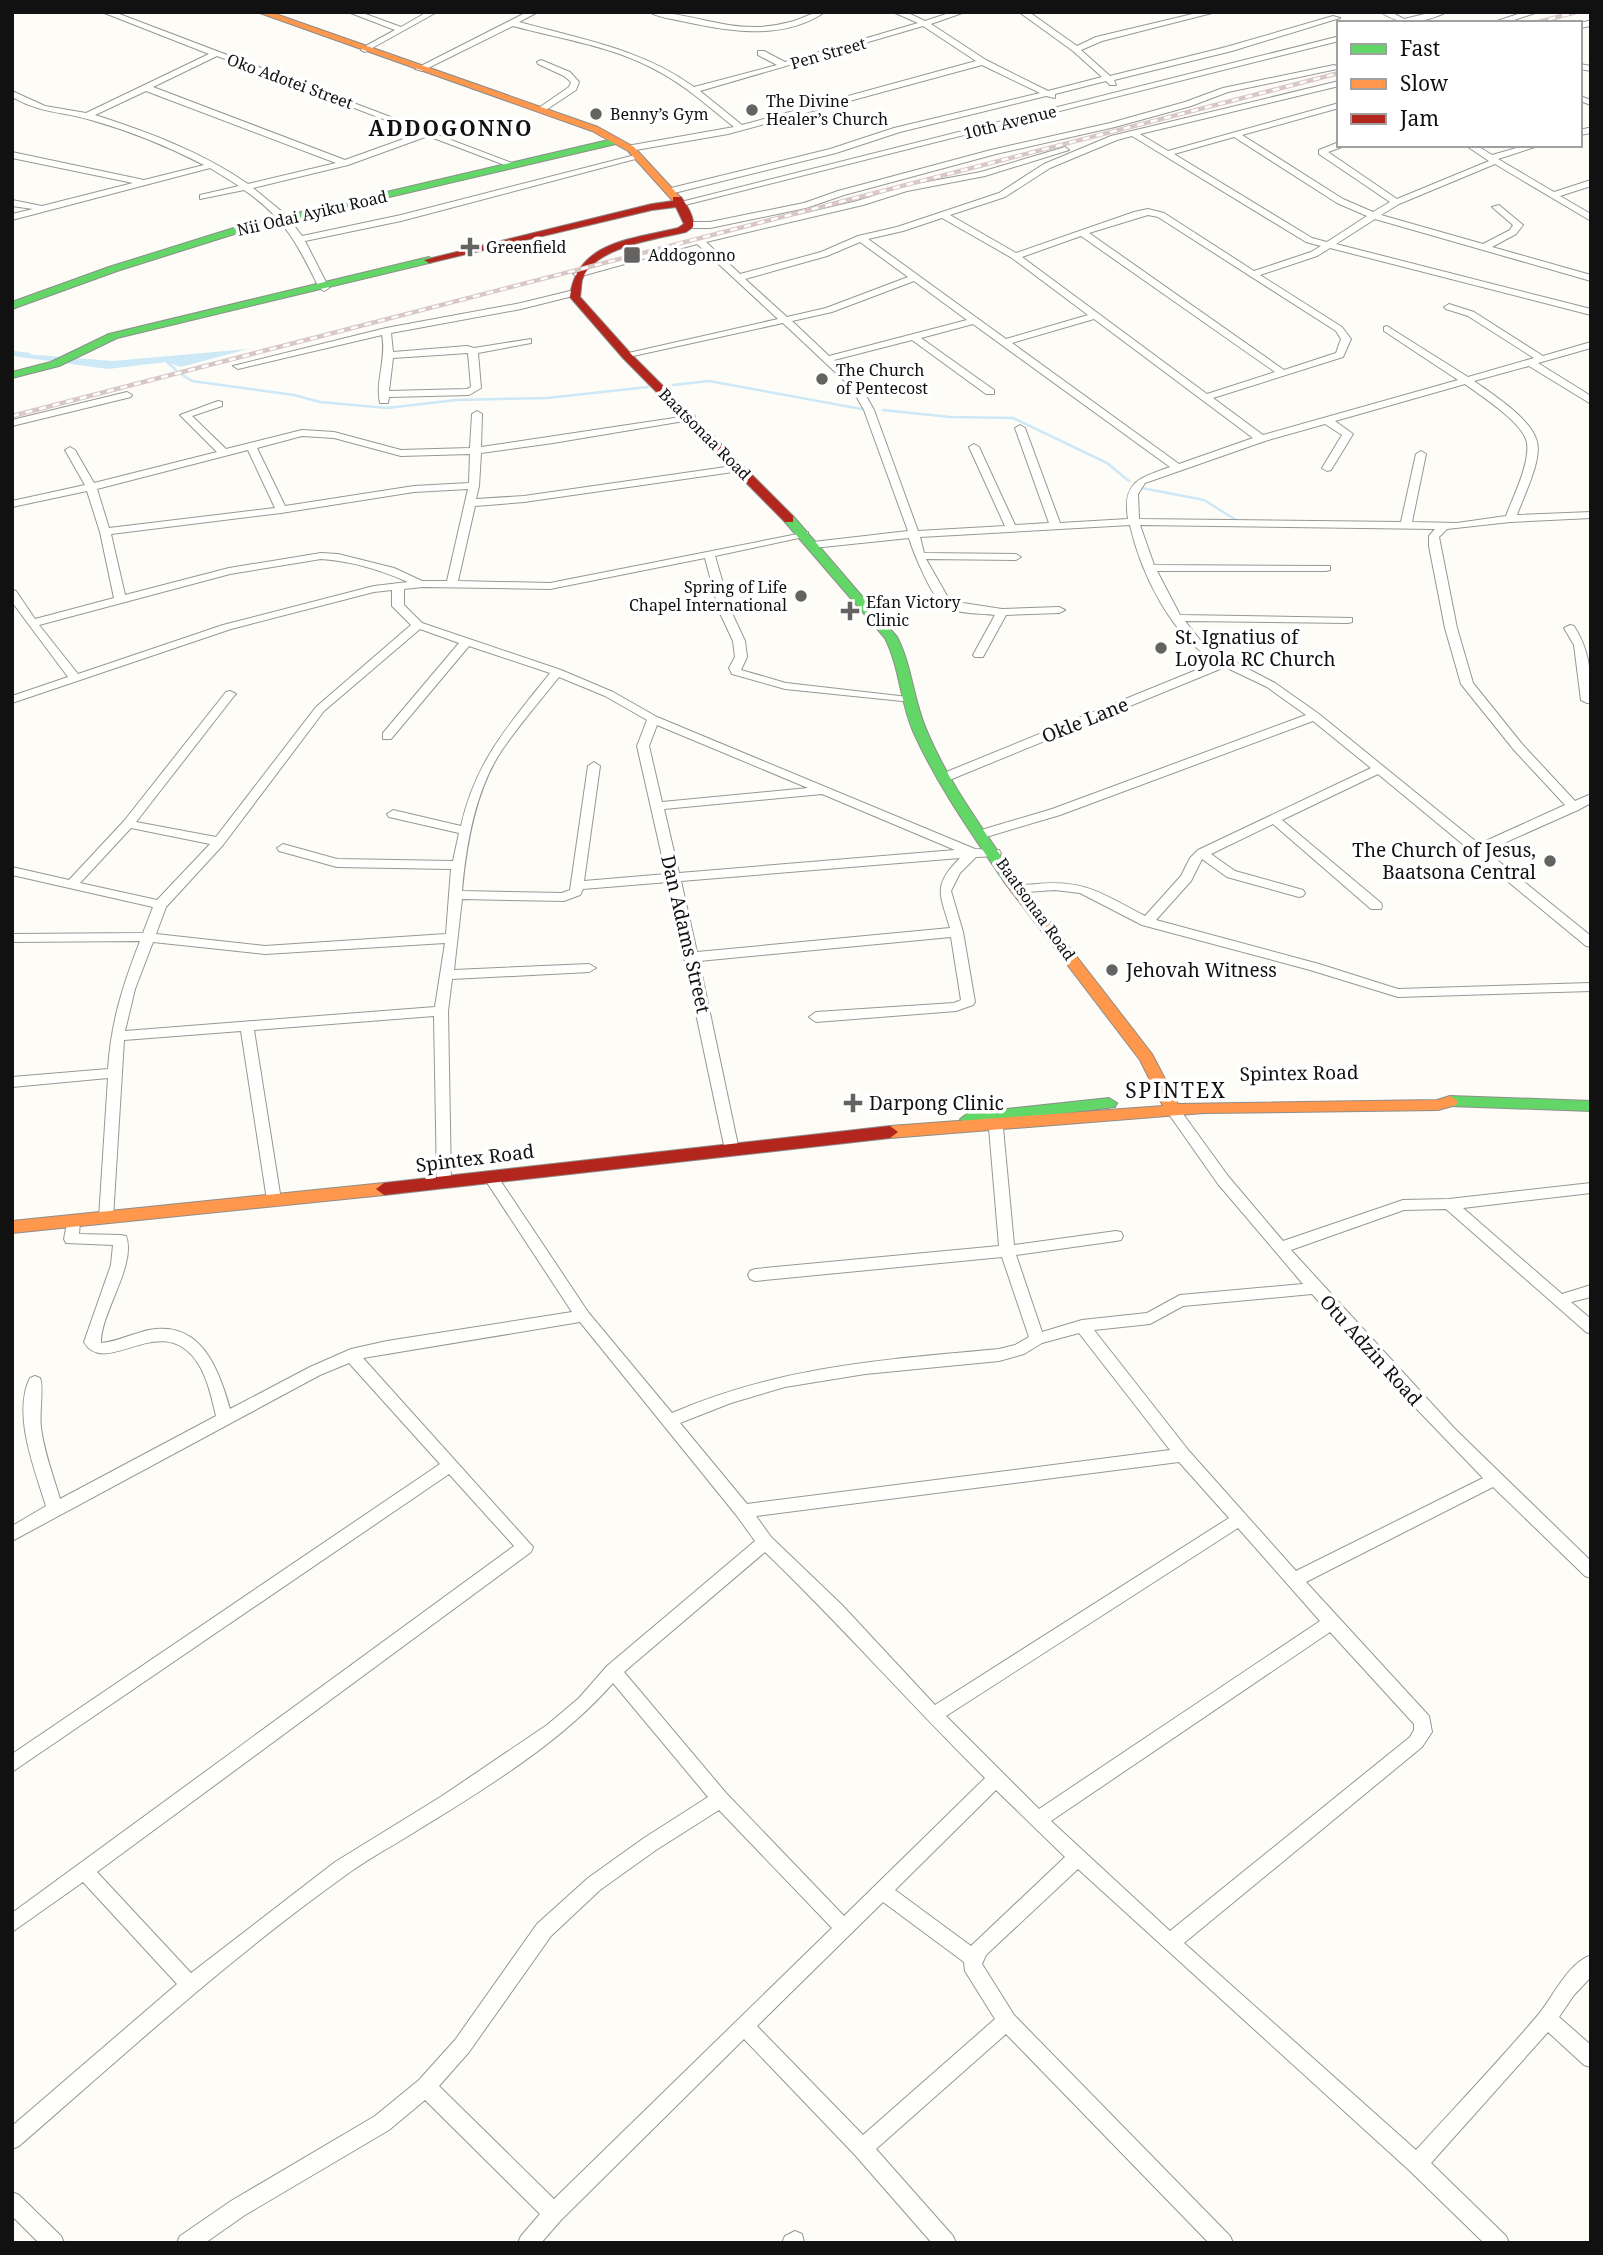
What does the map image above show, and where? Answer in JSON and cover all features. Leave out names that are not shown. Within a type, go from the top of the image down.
[{"type":"street","name":"Oko Adotei Street","points":[[106,12],[513,165]]},
{"type":"street","points":[[261,12],[419,69],[572,119],[629,149],[676,197],[690,216],[689,225]]},
{"type":"street","points":[[352,12],[402,30]]},
{"type":"street","points":[[365,50],[433,12]]},
{"type":"street","points":[[419,69],[534,12]]},
{"type":"street","points":[[653,12],[750,32],[785,25],[821,12]]},
{"type":"street","points":[[897,12],[911,14],[983,62],[1070,107]]},
{"type":"street","name":"Pen Street","points":[[694,90],[926,25],[961,12]]},
{"type":"street","points":[[1023,12],[1076,49],[1125,92]]},
{"type":"street","points":[[1076,49],[1099,39],[1212,12]]},
{"type":"street","points":[[1385,12],[1400,21]]},
{"type":"street","points":[[1406,21],[1443,12]]},
{"type":"street","points":[[1502,21],[1534,12]]},
{"type":"street","points":[[12,375],[55,363],[113,336],[324,288],[612,216],[897,130],[1229,49],[1336,18]]},
{"type":"street","points":[[512,23],[588,41],[648,62],[694,90],[740,127]]},
{"type":"street","points":[[1305,28],[1329,41]]},
{"type":"street","name":"10th Avenue","points":[[676,197],[1070,107],[1337,39]]},
{"type":"street","points":[[1229,49],[1264,67]]},
{"type":"street","points":[[761,53],[784,65]]},
{"type":"street","points":[[87,116],[215,54]]},
{"type":"street","points":[[541,62],[568,74],[575,82],[573,88],[543,109]]},
{"type":"street","points":[[300,239],[401,218],[629,149],[740,127],[983,62]]},
{"type":"street","points":[[238,366],[386,331],[522,306],[574,293],[578,274],[589,260],[682,230],[689,225],[710,225],[806,205],[982,156],[1112,125],[1188,104],[1226,90],[1335,67]]},
{"type":"street","points":[[737,278],[824,254],[861,238],[1002,195],[1047,166],[1102,142],[1337,83]]},
{"type":"street","points":[[144,87],[345,163]]},
{"type":"street","points":[[12,93],[46,109],[87,116],[212,165],[248,186],[284,219],[300,239],[324,288]]},
{"type":"street","points":[[1166,154],[1337,106]]},
{"type":"street","points":[[203,197],[345,163],[429,133]]},
{"type":"street","points":[[1134,134],[1296,234],[1329,246],[1591,312]]},
{"type":"street","points":[[1236,135],[1340,201],[1374,216],[1591,278]]},
{"type":"street","points":[[578,274],[658,251],[860,204],[905,189],[982,174],[1087,143],[1102,142]]},
{"type":"street","points":[[1337,146],[1322,152],[1371,188],[1396,202]]},
{"type":"street","points":[[1472,147],[1591,218]]},
{"type":"street","points":[[1256,273],[1314,254],[1396,202],[1531,147]]},
{"type":"street","name":"Nii Odai Ayiku Road","points":[[12,306],[113,269],[241,229],[513,165],[629,149]]},
{"type":"street","points":[[12,155],[144,182]]},
{"type":"street","points":[[12,217],[212,165]]},
{"type":"street","points":[[1553,195],[1591,183]]},
{"type":"street","points":[[12,203],[43,208]]},
{"type":"street","points":[[1485,247],[1513,232],[1518,225],[1496,207]]},
{"type":"street","points":[[1015,256],[1137,214],[1148,212],[1160,215],[1256,273],[1339,329],[1346,339],[1340,355],[1207,397]]},
{"type":"street","points":[[943,215],[1015,256],[1261,439]]},
{"type":"street","points":[[1084,234],[1282,373]]},
{"type":"street","points":[[861,238],[1176,467]]},
{"type":"street","points":[[701,243],[855,385],[867,405],[915,534],[919,556],[946,603],[1002,612],[1059,610]]},
{"type":"street","points":[[627,356],[829,310],[914,278]]},
{"type":"street","name":"Baatsonaa Road","points":[[574,293],[583,309],[627,356],[809,540],[891,637],[900,653],[908,700],[943,778],[1017,890],[1147,1058],[1170,1104]]},
{"type":"street","points":[[1449,307],[1471,314],[1591,401]]},
{"type":"street","points":[[1003,343],[1094,316]]},
{"type":"street","points":[[828,359],[972,321]]},
{"type":"street","points":[[1387,329],[1514,416],[1530,434],[1532,447],[1510,520]]},
{"type":"street","points":[[386,331],[390,344],[384,375],[384,398],[474,390],[472,351]]},
{"type":"street","points":[[915,338],[990,392]]},
{"type":"street","points":[[389,355],[467,349],[472,351],[528,341]]},
{"type":"street","points":[[1591,345],[1261,439],[1176,467],[1136,485],[1132,494],[1133,522],[1150,568],[1175,618],[1201,648],[1270,685],[1315,716],[1591,943]]},
{"type":"street","points":[[12,424],[127,395]]},
{"type":"street","points":[[218,404],[185,415],[224,453]]},
{"type":"street","points":[[451,586],[474,486],[477,414]]},
{"type":"street","points":[[12,504],[91,487],[251,445],[323,432],[404,454],[475,450],[690,417]]},
{"type":"street","points":[[1326,420],[1348,434],[1327,468]]},
{"type":"street","points":[[1020,428],[1055,525]]},
{"type":"street","points":[[251,445],[281,510]]},
{"type":"street","points":[[974,447],[1011,528]]},
{"type":"street","points":[[70,450],[91,487],[105,532],[120,598]]},
{"type":"street","points":[[1406,525],[1421,454]]},
{"type":"street","points":[[471,503],[523,499],[740,468]]},
{"type":"street","points":[[105,532],[281,510],[414,489],[474,486]]},
{"type":"street","points":[[12,699],[228,627],[398,585],[550,586],[709,554],[809,540],[1055,525],[1133,522],[1475,525],[1591,515]]},
{"type":"street","points":[[1445,525],[1434,536],[1434,546],[1451,628],[1467,684],[1510,738],[1574,807]]},
{"type":"street","points":[[709,554],[725,611],[739,641],[741,657],[735,668],[736,672],[785,686],[908,700]]},
{"type":"street","points":[[32,623],[229,571],[321,556],[338,557],[390,570],[423,584]]},
{"type":"street","points":[[919,556],[1016,557]]},
{"type":"street","points":[[1150,568],[1326,568]]},
{"type":"street","points":[[398,585],[398,607],[418,625],[557,672],[609,694],[653,719],[973,853]]},
{"type":"street","points":[[12,593],[75,678]]},
{"type":"street","points":[[979,655],[1002,612]]},
{"type":"street","points":[[1175,618],[1348,620]]},
{"type":"street","points":[[106,1219],[117,1036],[128,989],[160,905],[219,842],[320,709],[418,625]]},
{"type":"street","points":[[1570,628],[1588,664],[1587,700]]},
{"type":"street","points":[[387,736],[467,641]]},
{"type":"street","name":"Okle Lane","points":[[943,778],[1226,662]]},
{"type":"street","points":[[444,1182],[440,1012],[452,938],[458,865],[471,807],[486,768],[496,750],[557,672]]},
{"type":"street","points":[[72,884],[128,824],[230,694]]},
{"type":"street","points":[[982,834],[1056,812],[1315,716]]},
{"type":"street","name":"Dan Adams Street","points":[[653,719],[643,746],[732,1150]]},
{"type":"street","points":[[455,895],[564,897],[576,892],[594,766]]},
{"type":"street","points":[[1147,922],[1187,878],[1196,858],[1202,853],[1381,768]]},
{"type":"street","points":[[657,806],[821,791]]},
{"type":"street","points":[[1477,850],[1591,797]]},
{"type":"street","points":[[393,814],[466,831]]},
{"type":"street","points":[[1274,819],[1376,906]]},
{"type":"street","points":[[128,824],[219,842]]},
{"type":"street","points":[[283,848],[337,863],[458,865]]},
{"type":"street","points":[[816,1017],[964,1006],[968,1002],[957,932],[945,891],[946,884],[962,861],[973,853]]},
{"type":"street","points":[[579,885],[995,853]]},
{"type":"street","points":[[1202,853],[1231,874],[1299,893]]},
{"type":"street","points":[[12,871],[160,905]]},
{"type":"street","points":[[1017,890],[1055,886],[1083,889],[1147,922],[1314,967],[1398,993],[1591,987]]},
{"type":"street","points":[[691,957],[957,932]]},
{"type":"street","points":[[12,938],[149,937],[265,950],[452,938]]},
{"type":"street","points":[[447,975],[589,968]]},
{"type":"street","points":[[117,1036],[440,1012]]},
{"type":"street","points":[[247,1028],[274,1200]]},
{"type":"street","points":[[12,1082],[116,1073]]},
{"type":"street","name":"Spintex Road","points":[[942,1126],[981,1115],[1326,1092],[1436,1094],[1447,1101],[1591,1106]]},
{"type":"street","name":"Spintex Road","points":[[12,1227],[491,1178],[942,1126],[996,1128],[1170,1104]]},
{"type":"street","name":"Otu Adzin Road","points":[[1170,1104],[1202,1156],[1402,1386],[1493,1480],[1591,1572]]},
{"type":"street","points":[[996,1128],[1007,1251],[1037,1339]]},
{"type":"street","points":[[491,1178],[583,1316],[743,1511],[765,1542],[836,1610],[933,1715],[1038,1820],[1170,1943],[1417,2164],[1499,2243]]},
{"type":"street","points":[[1281,1248],[1403,1205],[1449,1204],[1591,1188]]},
{"type":"street","points":[[1449,1204],[1591,1328]]},
{"type":"street","points":[[73,1222],[71,1239],[121,1240],[118,1265],[92,1342],[103,1349],[157,1335],[179,1337],[201,1353],[212,1372],[225,1419]]},
{"type":"street","points":[[755,1275],[1007,1251],[1116,1236]]},
{"type":"street","points":[[668,1422],[714,1401],[783,1381],[833,1372],[999,1355],[1019,1350],[1037,1339],[1082,1326],[1150,1318],[1180,1301],[1316,1288]]},
{"type":"street","points":[[1559,1300],[1591,1291]]},
{"type":"street","points":[[12,1534],[315,1371],[351,1355],[583,1316]]},
{"type":"street","points":[[1082,1326],[1183,1454],[1331,1622],[1413,1707],[1423,1721],[1423,1732],[1416,1742],[1170,1943]]},
{"type":"street","points":[[12,1924],[524,1548],[351,1355]]},
{"type":"street","points":[[35,1382],[31,1397],[33,1429],[55,1509]]},
{"type":"street","points":[[743,1511],[1183,1454]]},
{"type":"street","points":[[12,1764],[137,1675],[311,1562],[449,1466]]},
{"type":"street","points":[[1294,1580],[1493,1480]]},
{"type":"street","points":[[933,1715],[1240,1519]]},
{"type":"street","points":[[12,2139],[190,1985],[341,1868],[448,1802],[553,1731],[585,1703],[613,1671],[765,1542]]},
{"type":"street","points":[[1038,1820],[1331,1622]]},
{"type":"street","points":[[613,1671],[720,1799],[844,1928]]},
{"type":"street","points":[[528,2243],[554,2213],[743,2025],[996,1779]]},
{"type":"street","points":[[187,2243],[238,2208],[382,2123],[426,2087],[462,2046],[544,1930],[594,1884],[720,1799]]},
{"type":"street","points":[[1078,1857],[979,1949],[972,1965],[1007,2021],[1223,2243]]},
{"type":"street","points":[[85,1871],[190,1985]]},
{"type":"street","points":[[882,1891],[974,1959]]},
{"type":"street","points":[[1417,2164],[1547,2019],[1567,1989],[1591,1964]]},
{"type":"street","points":[[1547,2019],[1591,2058]]},
{"type":"street","points":[[862,2148],[1007,2021]]},
{"type":"street","points":[[743,2025],[862,2148],[946,2243]]},
{"type":"street","points":[[426,2087],[554,2213]]},
{"type":"street","points":[[12,2202],[54,2243]]},
{"type":"water","points":[[248,349],[181,367],[166,362],[108,369],[12,356],[12,353],[113,361]]},
{"type":"waterway","points":[[12,352],[29,354]]},
{"type":"waterway","points":[[167,362],[176,370]]},
{"type":"waterway","points":[[181,374],[192,381],[294,395],[320,402],[387,408],[456,400],[547,398],[648,387]]},
{"type":"waterway","points":[[673,385],[709,381],[867,410]]},
{"type":"waterway","points":[[883,410],[950,417],[1013,418],[1107,463],[1129,481]]},
{"type":"waterway","points":[[1142,488],[1204,500],[1236,520]]},
{"type":"railway","points":[[1542,21],[1576,12]]},
{"type":"railway","points":[[12,416],[1337,74]]},
{"type":"traffic: fast","points":[[12,306],[113,269],[241,229],[617,141]]},
{"type":"traffic: fast","points":[[12,375],[55,364],[113,336],[429,260]]},
{"type":"traffic: fast","points":[[789,519],[891,637],[900,659],[915,718],[928,749],[961,806],[1010,880]]},
{"type":"traffic: fast","points":[[1450,1101],[1591,1106]]},
{"type":"traffic: fast","points":[[968,1119],[1109,1103]]},
{"type":"traffic: slow","points":[[261,12],[595,129],[631,149],[677,199]]},
{"type":"traffic: slow","points":[[1010,880],[1147,1058],[1173,1110]]},
{"type":"traffic: slow","points":[[890,1132],[1204,1108],[1438,1105],[1450,1101]]},
{"type":"traffic: slow","points":[[12,1227],[384,1189]]},
{"type":"traffic: jam","points":[[677,199],[689,225],[682,230],[631,242],[597,256],[585,266],[577,280],[575,297],[627,356],[789,519]]},
{"type":"traffic: jam","points":[[429,260],[652,207],[681,203]]},
{"type":"traffic: jam","points":[[384,1189],[890,1132]]},
{"type":"place","name":"The Divine Healer’s Church","points":[[752,110]]},
{"type":"place","name":"Benny’s Gym","points":[[596,114]]},
{"type":"place","name":"Greenfield","points":[[470,247]]},
{"type":"place","name":"Addogonno","points":[[632,255]]},
{"type":"place","name":"The Church of Pentecost","points":[[822,379]]},
{"type":"place","name":"Spring of Life Chapel International","points":[[801,596]]},
{"type":"place","name":"Efan Victory Clinic","points":[[850,611]]},
{"type":"place","name":"St. Ignatius of Loyola RC Church","points":[[1161,648]]},
{"type":"place","name":"The Church of Jesus, Baatsona Central","points":[[1550,861]]},
{"type":"place","name":"Jehovah Witness","points":[[1112,970]]},
{"type":"place","name":"Darpong Clinic","points":[[853,1103]]},
{"type":"district","name":"ADDOGONNO","points":[[451,128]]},
{"type":"district","name":"SPINTEX","points":[[1176,1090]]}]
